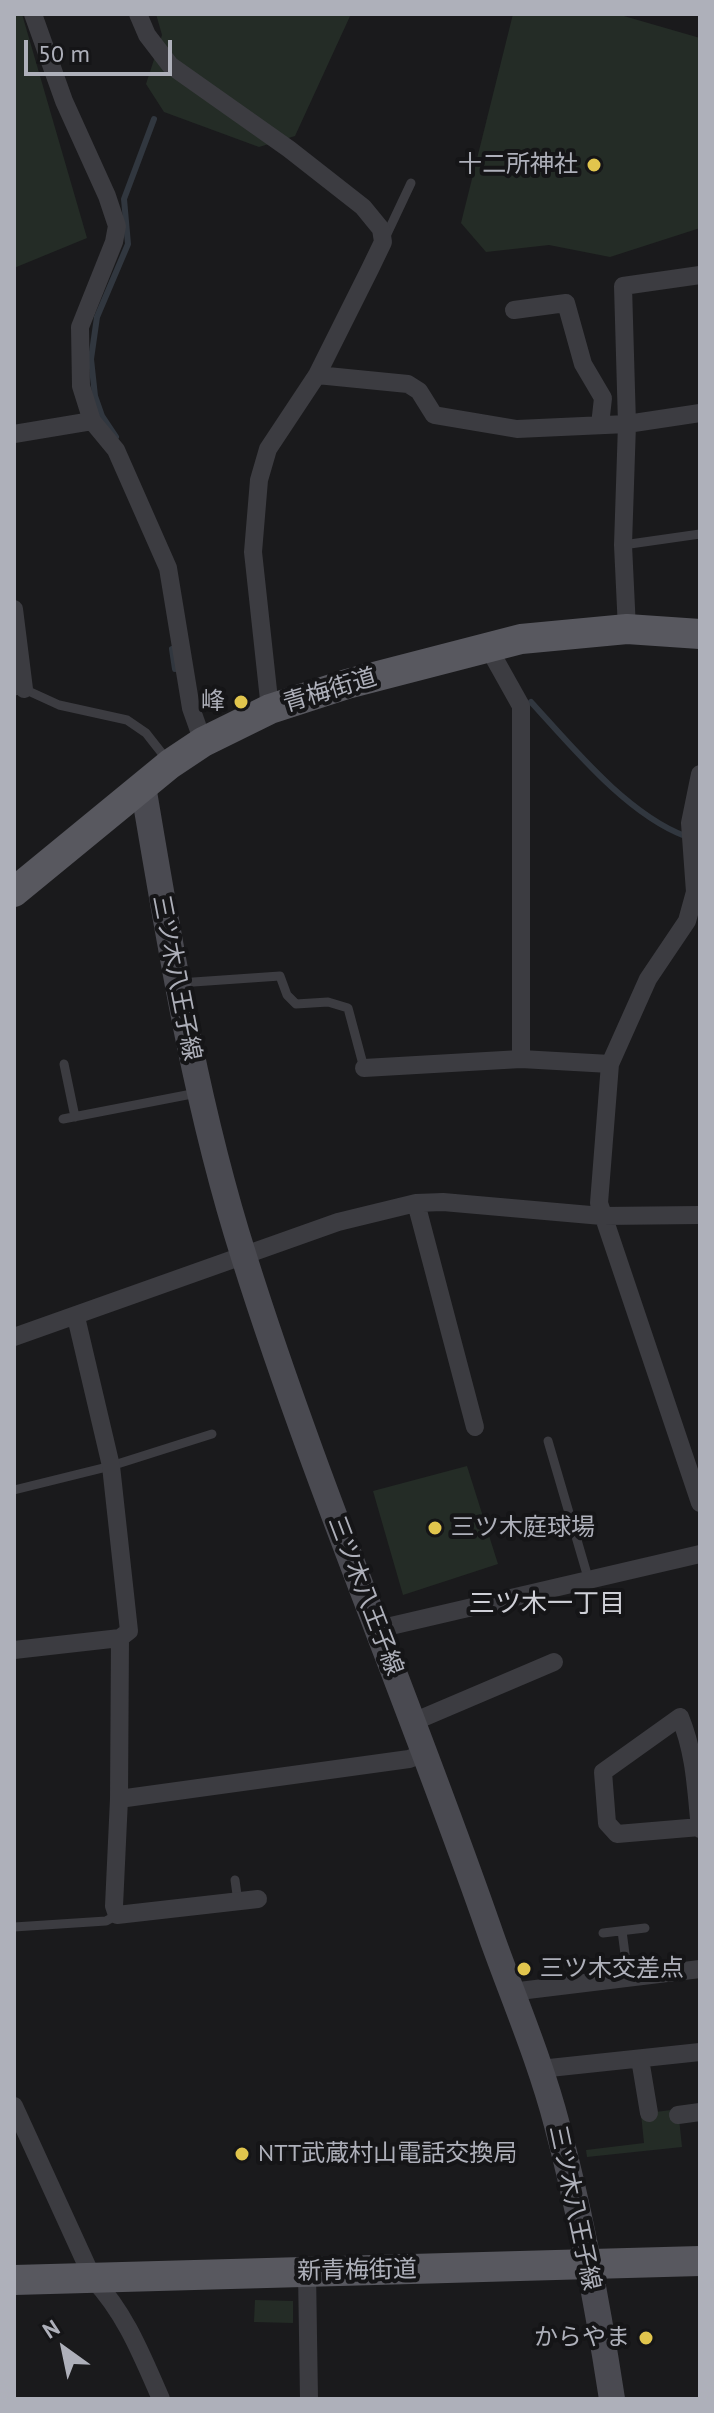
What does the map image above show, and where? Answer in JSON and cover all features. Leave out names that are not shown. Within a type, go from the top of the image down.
[{"type":"main road","name":"青梅街道","points":[[14,892],[170,764],[203,742],[270,709],[347,684],[488,647],[558,633],[627,629],[700,634]]},
{"type":"main road","name":"三ツ木八王子線","points":[[143,786],[176,984],[198,1092],[243,1256],[328,1500],[425,1753],[540,2069],[557,2125],[612,2399]]},
{"type":"main road","name":"新青梅街道","points":[[14,2280],[700,2261]]},
{"type":"street","points":[[33,14],[64,101],[107,196],[117,226],[114,242],[80,327],[81,386],[92,421],[116,450],[168,568],[191,708],[203,742]]},
{"type":"street","points":[[138,14],[147,35],[170,65],[289,149],[363,207],[381,229],[383,242],[317,375],[268,449],[259,480],[253,552],[270,709]]},
{"type":"street","points":[[627,629],[623,545],[627,424],[623,286],[700,275]]},
{"type":"street","points":[[514,310],[566,303],[583,364],[603,398],[600,425]]},
{"type":"street","points":[[317,375],[408,384],[419,391],[434,415],[517,429],[627,424],[700,413]]},
{"type":"street","points":[[14,434],[92,421]]},
{"type":"street","points":[[14,609],[19,690]]},
{"type":"street","points":[[488,647],[521,706],[521,1059]]},
{"type":"street","points":[[700,774],[690,823],[697,890],[687,921],[648,979],[610,1064],[599,1203],[700,1503]]},
{"type":"street","points":[[364,1068],[521,1059],[610,1064]]},
{"type":"street","points":[[14,1337],[338,1222],[416,1203],[443,1202],[602,1216],[700,1215]]},
{"type":"street","points":[[416,1203],[475,1427]]},
{"type":"street","points":[[14,1650],[120,1638],[129,1631],[111,1466],[76,1317]]},
{"type":"street","points":[[378,1629],[700,1554]]},
{"type":"street","points":[[120,1638],[119,1799],[114,1906],[117,1915],[258,1899]]},
{"type":"street","points":[[413,1722],[554,1662]]},
{"type":"street","points":[[680,1717],[687,1734],[695,1775],[700,1828],[617,1834],[607,1823],[603,1772],[680,1717]]},
{"type":"street","points":[[119,1799],[409,1759],[425,1753]]},
{"type":"street","points":[[511,1992],[700,1969]]},
{"type":"street","points":[[540,2069],[700,2052]]},
{"type":"street","points":[[640,2059],[649,2113]]},
{"type":"street","points":[[14,2106],[93,2279],[110,2297],[131,2331],[161,2399]]},
{"type":"street","points":[[678,2115],[700,2112]]},
{"type":"street","points":[[307,2272],[309,2399]]},
{"type":"lane","points":[[383,242],[411,183]]},
{"type":"lane","points":[[623,545],[700,534]]},
{"type":"lane","points":[[19,690],[59,705],[127,720],[146,733],[170,764]]},
{"type":"lane","points":[[176,984],[280,976],[287,995],[296,1004],[328,1002],[348,1008],[364,1068]]},
{"type":"lane","points":[[64,1064],[75,1117]]},
{"type":"lane","points":[[63,1119],[198,1092]]},
{"type":"lane","points":[[14,1490],[111,1466],[212,1434]]},
{"type":"lane","points":[[548,1441],[589,1581]]},
{"type":"lane","points":[[235,1880],[238,1902]]},
{"type":"lane","points":[[14,1927],[106,1921],[117,1915]]},
{"type":"lane","points":[[603,1933],[645,1928]]},
{"type":"lane","points":[[622,1931],[628,1977]]},
{"type":"shaded area","points":[[14,14],[22,14],[87,238],[14,268]]},
{"type":"shaded area","points":[[156,14],[351,14],[295,136],[259,147],[164,112],[146,84],[162,35]]},
{"type":"shaded area","points":[[513,14],[617,14],[700,38],[700,228],[610,257],[549,245],[486,252],[461,223]]},
{"type":"shaded area","name":"三ツ木庭球場","points":[[467,1466],[498,1564],[403,1595],[373,1491]]},
{"type":"shaded area","points":[[678,2109],[682,2147],[587,2157],[586,2150],[644,2143],[641,2114]]},
{"type":"shaded area","points":[[255,2300],[293,2301],[293,2323],[254,2322]]},
{"type":"waterway","points":[[116,437],[102,416],[95,396],[91,359],[97,317],[128,244],[124,199],[154,119]]},
{"type":"waterway","points":[[172,649],[175,669]]},
{"type":"waterway","points":[[531,702],[622,796],[663,826],[685,836]]},
{"type":"place","name":"十二所神社","points":[[594,165]]},
{"type":"place","name":"峰","points":[[241,702]]},
{"type":"place","name":"三ツ木庭球場","points":[[435,1528]]},
{"type":"place","name":"三ツ木交差点","points":[[524,1969]]},
{"type":"place","name":"NTT武蔵村山電話交換局","points":[[242,2154]]},
{"type":"place","name":"からやま","points":[[646,2338]]},
{"type":"district","name":"三ツ木一丁目","points":[[547,1605]]}]
